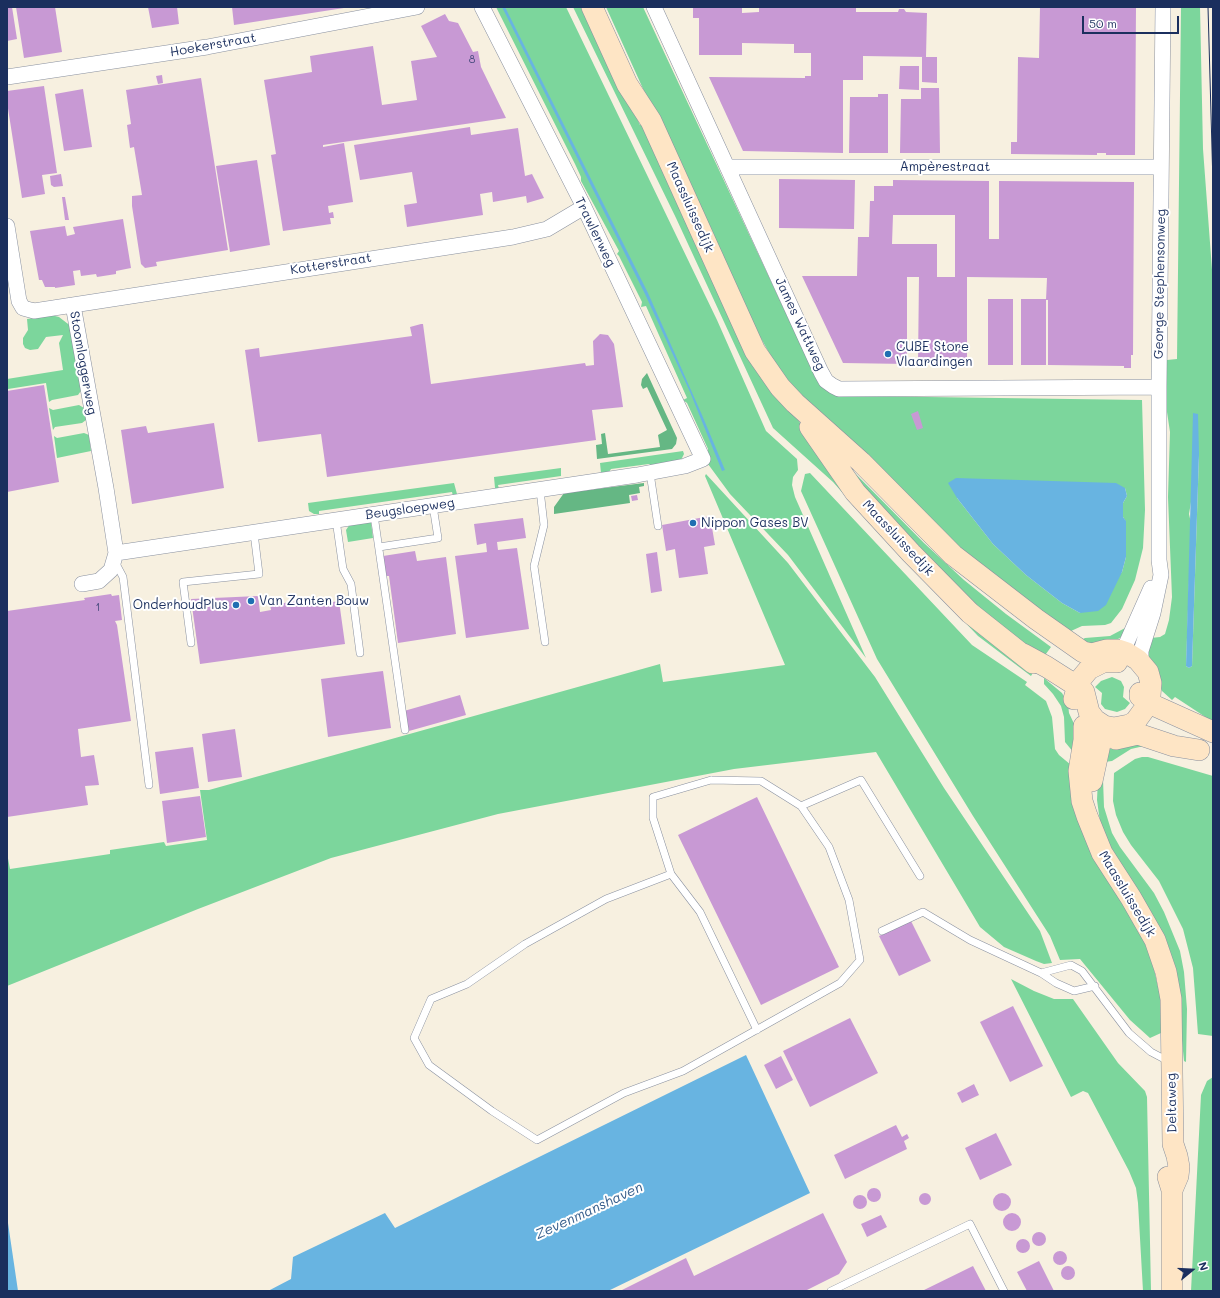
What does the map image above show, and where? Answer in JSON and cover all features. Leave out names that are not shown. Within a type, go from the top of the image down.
[{"type":"street","name":"Hoekerstraat","points":[[7,77],[206,46],[417,7]]},
{"type":"street","name":"Trawlerweg","points":[[482,7],[584,207],[703,459]]},
{"type":"street","name":"Maassluissedijk","points":[[592,7],[627,84],[651,121],[755,351],[780,387],[795,403],[861,462],[953,555],[1036,619],[1052,643],[1083,662],[1107,658]]},
{"type":"street","name":"James Wattweg","points":[[654,7],[729,167],[826,381],[839,388],[1159,388]]},
{"type":"street","name":"George Stephensonweg","points":[[1141,663],[1140,651],[1153,613],[1161,575],[1158,560],[1162,7]]},
{"type":"street","name":"Ampèrestraat","points":[[729,167],[1161,167]]},
{"type":"street","name":"Kotterstraat","points":[[73,305],[513,237],[547,229],[584,207]]},
{"type":"street","name":"Stoomloggerweg","points":[[7,226],[19,300],[23,308],[34,311],[73,305],[105,480],[115,556]]},
{"type":"street","name":"Maassluissedijk","points":[[795,403],[844,479],[910,553],[970,613],[1075,693]]},
{"type":"street","name":"Beugsloepweg","points":[[115,556],[374,514],[650,473],[685,466],[703,459]]},
{"type":"street","points":[[82,584],[99,581],[111,570],[115,556]]},
{"type":"street","name":"George Stephensonweg","points":[[1107,658],[1146,603],[1158,560]]},
{"type":"street","points":[[1107,658],[1124,665],[1132,672],[1138,680],[1140,696],[1155,693],[1189,715],[1208,730]]},
{"type":"street","points":[[1108,733],[1092,734],[1084,726],[1075,711],[1075,693],[1082,676],[1107,658],[1141,663],[1150,678],[1150,695],[1144,711],[1134,728]]},
{"type":"street","points":[[1075,693],[1084,692],[1087,707],[1092,716],[1108,733],[1116,739],[1134,728],[1145,724],[1206,752]]},
{"type":"street","name":"Maassluissedijk","points":[[1084,726],[1084,740],[1079,771],[1082,801],[1102,853],[1131,898],[1157,946],[1166,972],[1171,999],[1172,1063]]},
{"type":"street","name":"Maassluissedijk","points":[[1093,829],[1092,774],[1100,744],[1108,733]]},
{"type":"street","name":"Deltaweg","points":[[1172,1063],[1173,1144],[1178,1156],[1179,1167],[1178,1176],[1172,1190],[1172,1291]]},
{"type":"lane","points":[[650,473],[658,526]]},
{"type":"lane","points":[[540,490],[544,525],[534,566],[545,642]]},
{"type":"lane","points":[[379,547],[438,538],[433,506]]},
{"type":"lane","points":[[374,514],[404,730]]},
{"type":"lane","points":[[336,520],[343,569],[351,584],[360,653]]},
{"type":"lane","points":[[191,643],[183,582],[258,574],[254,533]]},
{"type":"lane","points":[[115,556],[123,577],[150,785]]},
{"type":"lane","points":[[671,874],[606,899],[525,944],[467,984],[431,999],[414,1038],[430,1065],[492,1111],[537,1140],[624,1093],[683,1071],[757,1030],[840,983],[860,960],[849,900],[832,853],[801,806],[761,781],[711,780],[653,797],[654,818],[671,874],[700,912],[757,1030]]},
{"type":"lane","points":[[801,806],[860,780],[920,876]]},
{"type":"lane","points":[[882,931],[923,912],[970,940],[1041,973],[1056,983],[1074,991],[1095,986]]},
{"type":"lane","points":[[1041,973],[1071,965],[1082,971],[1095,986],[1129,1033],[1151,1052],[1172,1063]]},
{"type":"lane","points":[[831,1291],[841,1289],[970,1224],[1004,1291]]},
{"type":"green space","points":[[496,7],[566,7],[717,320],[766,431],[797,459],[798,470],[793,477],[792,485],[795,497],[866,658],[788,555],[730,494],[708,464],[708,449],[687,403],[683,400],[687,398],[646,306],[641,307],[642,302],[617,254],[619,251],[581,181],[581,177],[575,164]]},
{"type":"green space","points":[[573,7],[585,7],[640,125],[646,123],[770,383],[804,428],[1034,671],[1031,676],[978,636],[833,482],[773,428],[676,218]]},
{"type":"green space","points":[[606,7],[643,7],[818,382],[856,396],[1142,400],[1145,510],[1143,548],[1135,580],[1122,609],[1111,623],[1105,625],[1082,626],[1071,631],[979,571],[791,386],[772,358],[749,317],[707,230]],"holes":[[[1125,488],[1127,496],[1123,503],[1123,517],[1126,522],[1126,557],[1122,572],[1080,613],[1062,603],[1026,575],[993,544],[957,498]]]},
{"type":"green space","points":[[1181,7],[1200,7],[1203,149],[1213,283],[1213,722],[1175,697],[1172,700],[1162,691],[1149,657],[1151,638],[1160,637],[1165,634],[1169,620],[1172,597],[1168,497],[1170,432],[1167,412],[1167,360],[1177,359]],"holes":[[[1199,454],[1192,666],[1189,668],[1186,666],[1191,523],[1189,514]]]},
{"type":"green space","points":[[51,315],[59,317],[72,327],[83,388],[78,395],[52,400],[49,402],[46,383],[8,389],[7,379],[63,370],[59,343],[63,335],[46,337],[38,349],[30,350],[25,348],[23,344],[23,338],[28,330],[27,319]]},
{"type":"green space","points":[[647,373],[677,438],[676,444],[672,449],[597,459],[596,445],[602,444],[601,434],[605,433],[608,454],[660,447],[658,435],[667,430],[647,387],[643,389],[641,385],[642,379]]},
{"type":"green space","points":[[79,405],[84,408],[88,415],[86,420],[82,423],[55,427],[53,430],[49,408],[53,410]]},
{"type":"green space","points":[[84,433],[89,435],[91,451],[57,458],[54,436],[57,438]]},
{"type":"green space","points":[[683,451],[684,454],[680,462],[655,468],[649,464],[611,469],[607,475],[603,475],[601,473],[600,463]]},
{"type":"green space","points":[[835,453],[924,543],[964,580],[1006,614],[1051,647],[1043,658],[953,589]]},
{"type":"green space","points":[[561,468],[561,476],[498,485],[499,489],[495,488],[494,477]]},
{"type":"green space","points":[[810,473],[972,645],[1027,682],[1025,685],[1046,701],[1052,717],[1055,749],[1059,755],[1071,765],[1150,951],[1163,1009],[1161,1033],[1150,1038],[1130,1020],[1080,959],[1060,960],[1050,936],[973,816],[877,659],[801,491],[805,474]]},
{"type":"green space","points":[[706,474],[788,563],[875,677],[944,788],[1040,931],[1052,963],[1044,964],[1004,947],[980,927],[876,752],[734,769],[498,814],[331,858],[198,909],[7,986],[7,853],[10,869],[110,854],[110,850],[164,842],[166,846],[207,840],[200,790],[209,790],[660,664],[663,682],[785,665],[705,476]]},
{"type":"green space","points":[[454,483],[457,494],[453,496],[452,492],[319,511],[319,514],[314,514],[309,511],[308,503]]},
{"type":"green space","points":[[644,483],[644,486],[639,487],[640,493],[629,495],[630,503],[554,514],[554,507],[564,493]]},
{"type":"green space","points":[[371,522],[373,538],[348,542],[346,530],[350,524]]},
{"type":"green space","points":[[1127,627],[1123,636],[1113,642],[1097,645],[1077,642],[1085,638],[1110,636]]},
{"type":"green space","points":[[1112,677],[1121,681],[1124,687],[1123,697],[1130,703],[1125,709],[1117,712],[1105,709],[1101,704],[1102,693],[1095,687],[1101,681]]},
{"type":"green space","points":[[1044,678],[1062,693],[1068,704],[1069,713],[1076,728],[1074,753],[1065,742],[1064,717],[1061,706],[1044,684]]},
{"type":"green space","points":[[1130,743],[1144,746],[1131,749],[1112,761],[1104,762],[1104,753],[1113,747]]},
{"type":"green space","points":[[1148,757],[1213,776],[1213,1036],[1198,1034],[1193,968],[1183,929],[1159,881],[1131,845],[1123,832],[1116,815],[1113,801],[1114,773],[1135,759]]},
{"type":"green space","points":[[1098,778],[1103,779],[1104,807],[1112,833],[1120,847],[1154,893],[1164,912],[1180,951],[1184,972],[1187,1009],[1186,1062],[1184,1061],[1181,1031],[1100,822],[1097,800]]},
{"type":"green space","points":[[1011,979],[1054,999],[1073,999],[1118,1063],[1145,1091],[1147,1097],[1151,1291],[1143,1291],[1138,1203],[1136,1188],[1129,1171],[1088,1093],[1083,1091],[1071,1097]]},
{"type":"green space","points":[[1213,1077],[1213,1291],[1191,1291],[1201,1095],[1207,1081]]},
{"type":"water","points":[[502,7],[505,7],[648,293],[725,470],[722,471],[690,392],[645,294]]},
{"type":"water","points":[[1193,413],[1198,414],[1199,454],[1192,666],[1189,668],[1186,666]]},
{"type":"water","points":[[956,478],[1116,483],[1125,488],[1127,496],[1123,503],[1123,517],[1126,521],[1126,557],[1122,572],[1106,605],[1098,611],[1080,613],[1062,603],[1026,575],[993,544],[957,498],[948,483]]},
{"type":"water","name":"Zevenmanshaven","points":[[746,1055],[810,1193],[608,1291],[268,1291],[291,1279],[293,1257],[385,1213],[395,1228]]},
{"type":"water","points":[[7,1217],[8,1223],[18,1291],[7,1291]]},
{"type":"building","points":[[7,7],[12,7],[17,39],[7,41]]},
{"type":"building","points":[[16,7],[55,7],[62,52],[24,58]]},
{"type":"building","points":[[148,7],[177,7],[179,24],[152,28]]},
{"type":"building","points":[[232,7],[344,7],[344,8],[234,25]]},
{"type":"building","points":[[693,7],[742,7],[742,13],[759,12],[759,7],[856,7],[856,12],[898,12],[899,9],[904,9],[906,12],[927,13],[926,57],[863,56],[863,80],[843,80],[843,153],[743,151],[709,77],[805,78],[805,76],[811,76],[811,53],[794,53],[794,44],[742,43],[742,55],[699,55],[699,18],[693,18]]},
{"type":"building","points":[[1040,7],[1136,7],[1135,155],[1106,155],[1106,153],[1097,153],[1097,155],[1011,154],[1011,142],[1017,142],[1018,57],[1039,58]]},
{"type":"building","points":[[445,14],[449,21],[458,23],[473,52],[478,51],[481,67],[506,118],[323,145],[323,147],[344,143],[353,202],[328,206],[329,213],[333,212],[334,218],[330,218],[331,224],[283,231],[271,155],[276,154],[264,80],[312,72],[310,56],[373,46],[382,105],[417,100],[411,61],[437,57],[421,26]]},
{"type":"building","points":[[922,57],[937,57],[937,83],[922,82]]},
{"type":"building","points":[[900,66],[919,66],[919,90],[899,89]]},
{"type":"building","points":[[162,75],[163,83],[158,84],[156,76]]},
{"type":"building","points":[[201,78],[228,250],[156,262],[157,266],[145,268],[141,264],[132,206],[132,196],[142,195],[134,147],[130,148],[127,125],[131,124],[126,90]]},
{"type":"building","points":[[44,86],[57,173],[42,175],[45,194],[22,198],[7,102],[7,91]]},
{"type":"building","points":[[921,88],[939,88],[940,153],[900,153],[901,99],[921,99]]},
{"type":"building","points":[[83,89],[92,147],[64,151],[55,94]]},
{"type":"building","points":[[878,94],[888,94],[888,153],[849,153],[850,97],[878,97]]},
{"type":"building","points":[[470,127],[471,135],[518,128],[525,176],[532,174],[544,198],[527,203],[526,196],[493,202],[492,192],[480,194],[483,215],[407,227],[404,205],[417,203],[412,172],[360,180],[354,145]]},
{"type":"building","points":[[257,160],[270,245],[230,252],[216,166]]},
{"type":"building","points":[[61,174],[63,186],[54,187],[51,185],[50,176]]},
{"type":"building","points":[[779,179],[855,180],[854,229],[779,228]]},
{"type":"building","points":[[893,180],[989,181],[989,239],[999,239],[999,181],[1134,182],[1133,355],[1131,355],[1131,368],[1124,368],[1124,366],[1048,365],[1048,300],[1046,300],[1047,278],[967,277],[967,363],[918,363],[919,277],[907,277],[907,364],[843,363],[802,276],[857,276],[858,237],[869,237],[870,201],[874,201],[874,186],[893,186]],"holes":[[[893,215],[955,215],[955,277],[937,277],[937,244],[892,244]]]},
{"type":"building","points":[[62,197],[65,197],[69,220],[65,220]]},
{"type":"building","points":[[123,219],[131,268],[116,271],[116,274],[97,277],[96,274],[81,276],[80,270],[73,271],[75,285],[55,288],[45,287],[42,280],[39,280],[30,231],[65,226],[67,236],[75,234],[73,227]]},
{"type":"building","points":[[988,299],[1013,299],[1013,365],[988,365]]},
{"type":"building","points":[[1021,299],[1046,299],[1046,365],[1021,365]]},
{"type":"building","points":[[423,324],[431,384],[585,363],[586,366],[594,365],[593,341],[600,334],[608,335],[614,344],[623,407],[592,410],[596,440],[327,477],[321,434],[258,442],[245,350],[259,348],[260,357],[412,336],[410,327]]},
{"type":"building","points":[[44,385],[59,482],[7,492],[7,391]]},
{"type":"building","points":[[918,411],[923,428],[917,430],[911,414]]},
{"type":"building","points":[[214,423],[224,488],[132,504],[121,430],[146,426],[148,433]]},
{"type":"building","points":[[637,495],[638,500],[632,501],[631,496]]},
{"type":"building","points":[[710,516],[715,545],[704,547],[708,574],[679,578],[675,549],[666,551],[662,525]]},
{"type":"building","points":[[523,518],[526,538],[497,542],[498,550],[517,548],[529,629],[466,638],[455,556],[487,552],[486,543],[477,545],[474,524]]},
{"type":"building","points":[[415,551],[417,561],[446,557],[456,634],[398,643],[389,576],[385,576],[383,556]]},
{"type":"building","points":[[657,552],[662,591],[651,593],[646,554]]},
{"type":"building","points":[[111,594],[112,596],[119,595],[122,620],[115,621],[117,625],[131,721],[78,729],[81,757],[94,755],[99,785],[85,786],[88,805],[7,817],[7,611],[85,600],[84,598]]},
{"type":"building","points":[[258,596],[260,612],[271,610],[270,605],[305,600],[306,606],[339,601],[345,644],[200,664],[191,599]]},
{"type":"building","points":[[383,671],[391,728],[328,737],[321,679]]},
{"type":"building","points":[[460,695],[466,715],[409,731],[404,711]]},
{"type":"building","points":[[235,729],[242,777],[208,782],[202,734]]},
{"type":"building","points":[[193,747],[199,788],[160,794],[155,752]]},
{"type":"building","points":[[200,796],[206,837],[167,843],[162,801]]},
{"type":"building","points":[[757,797],[839,967],[761,1005],[678,835]]},
{"type":"building","points":[[911,921],[931,961],[899,976],[879,936]]},
{"type":"building","points":[[1013,1006],[1043,1066],[1010,1082],[980,1022]]},
{"type":"building","points":[[850,1018],[878,1073],[810,1107],[783,1051]]},
{"type":"building","points":[[781,1056],[793,1080],[776,1089],[764,1065]]},
{"type":"building","points":[[974,1084],[979,1095],[962,1103],[957,1093]]},
{"type":"building","points":[[896,1125],[902,1137],[907,1134],[909,1138],[904,1141],[907,1149],[845,1179],[834,1155]]},
{"type":"building","points":[[996,1133],[1012,1165],[980,1180],[965,1148]]},
{"type":"building","points":[[874,1188],[879,1190],[881,1195],[879,1200],[874,1202],[869,1200],[867,1195],[869,1190]]},
{"type":"building","points":[[923,1193],[927,1193],[931,1199],[927,1205],[923,1205],[919,1201],[919,1197]]},
{"type":"building","points":[[998,1193],[1006,1193],[1011,1198],[1009,1209],[1006,1211],[998,1211],[993,1206],[993,1198]]},
{"type":"building","points":[[857,1195],[863,1195],[867,1199],[867,1205],[863,1209],[857,1209],[853,1205],[853,1199]]},
{"type":"building","points":[[823,1213],[847,1262],[839,1274],[805,1291],[620,1291],[686,1258],[694,1276]]},
{"type":"building","points":[[1008,1213],[1016,1213],[1021,1218],[1019,1229],[1016,1231],[1008,1231],[1003,1226],[1003,1218]]},
{"type":"building","points":[[881,1215],[887,1227],[867,1237],[861,1224]]},
{"type":"building","points":[[1039,1232],[1044,1234],[1046,1239],[1044,1244],[1039,1246],[1034,1244],[1032,1239],[1034,1234]]},
{"type":"building","points":[[1023,1239],[1028,1241],[1030,1246],[1028,1251],[1023,1253],[1018,1251],[1016,1246],[1018,1241]]},
{"type":"building","points":[[1060,1251],[1065,1253],[1067,1258],[1065,1263],[1060,1265],[1055,1263],[1053,1258],[1055,1253]]},
{"type":"building","points":[[1039,1261],[1054,1291],[1027,1291],[1017,1272]]},
{"type":"building","points":[[973,1266],[986,1291],[922,1291]]},
{"type":"building","points":[[1068,1266],[1073,1268],[1075,1273],[1073,1278],[1068,1280],[1063,1278],[1061,1273],[1063,1268]]},
{"type":"tram line","points":[[1208,7],[1213,184]]},
{"type":"place","name":"CUBE Store Vlaardingen","points":[[888,354]]},
{"type":"place","name":"Nippon Gases BV","points":[[693,523]]},
{"type":"place","name":"Van Zanten Bouw","points":[[251,601]]},
{"type":"place","name":"OnderhoudPlus","points":[[236,605]]}]
